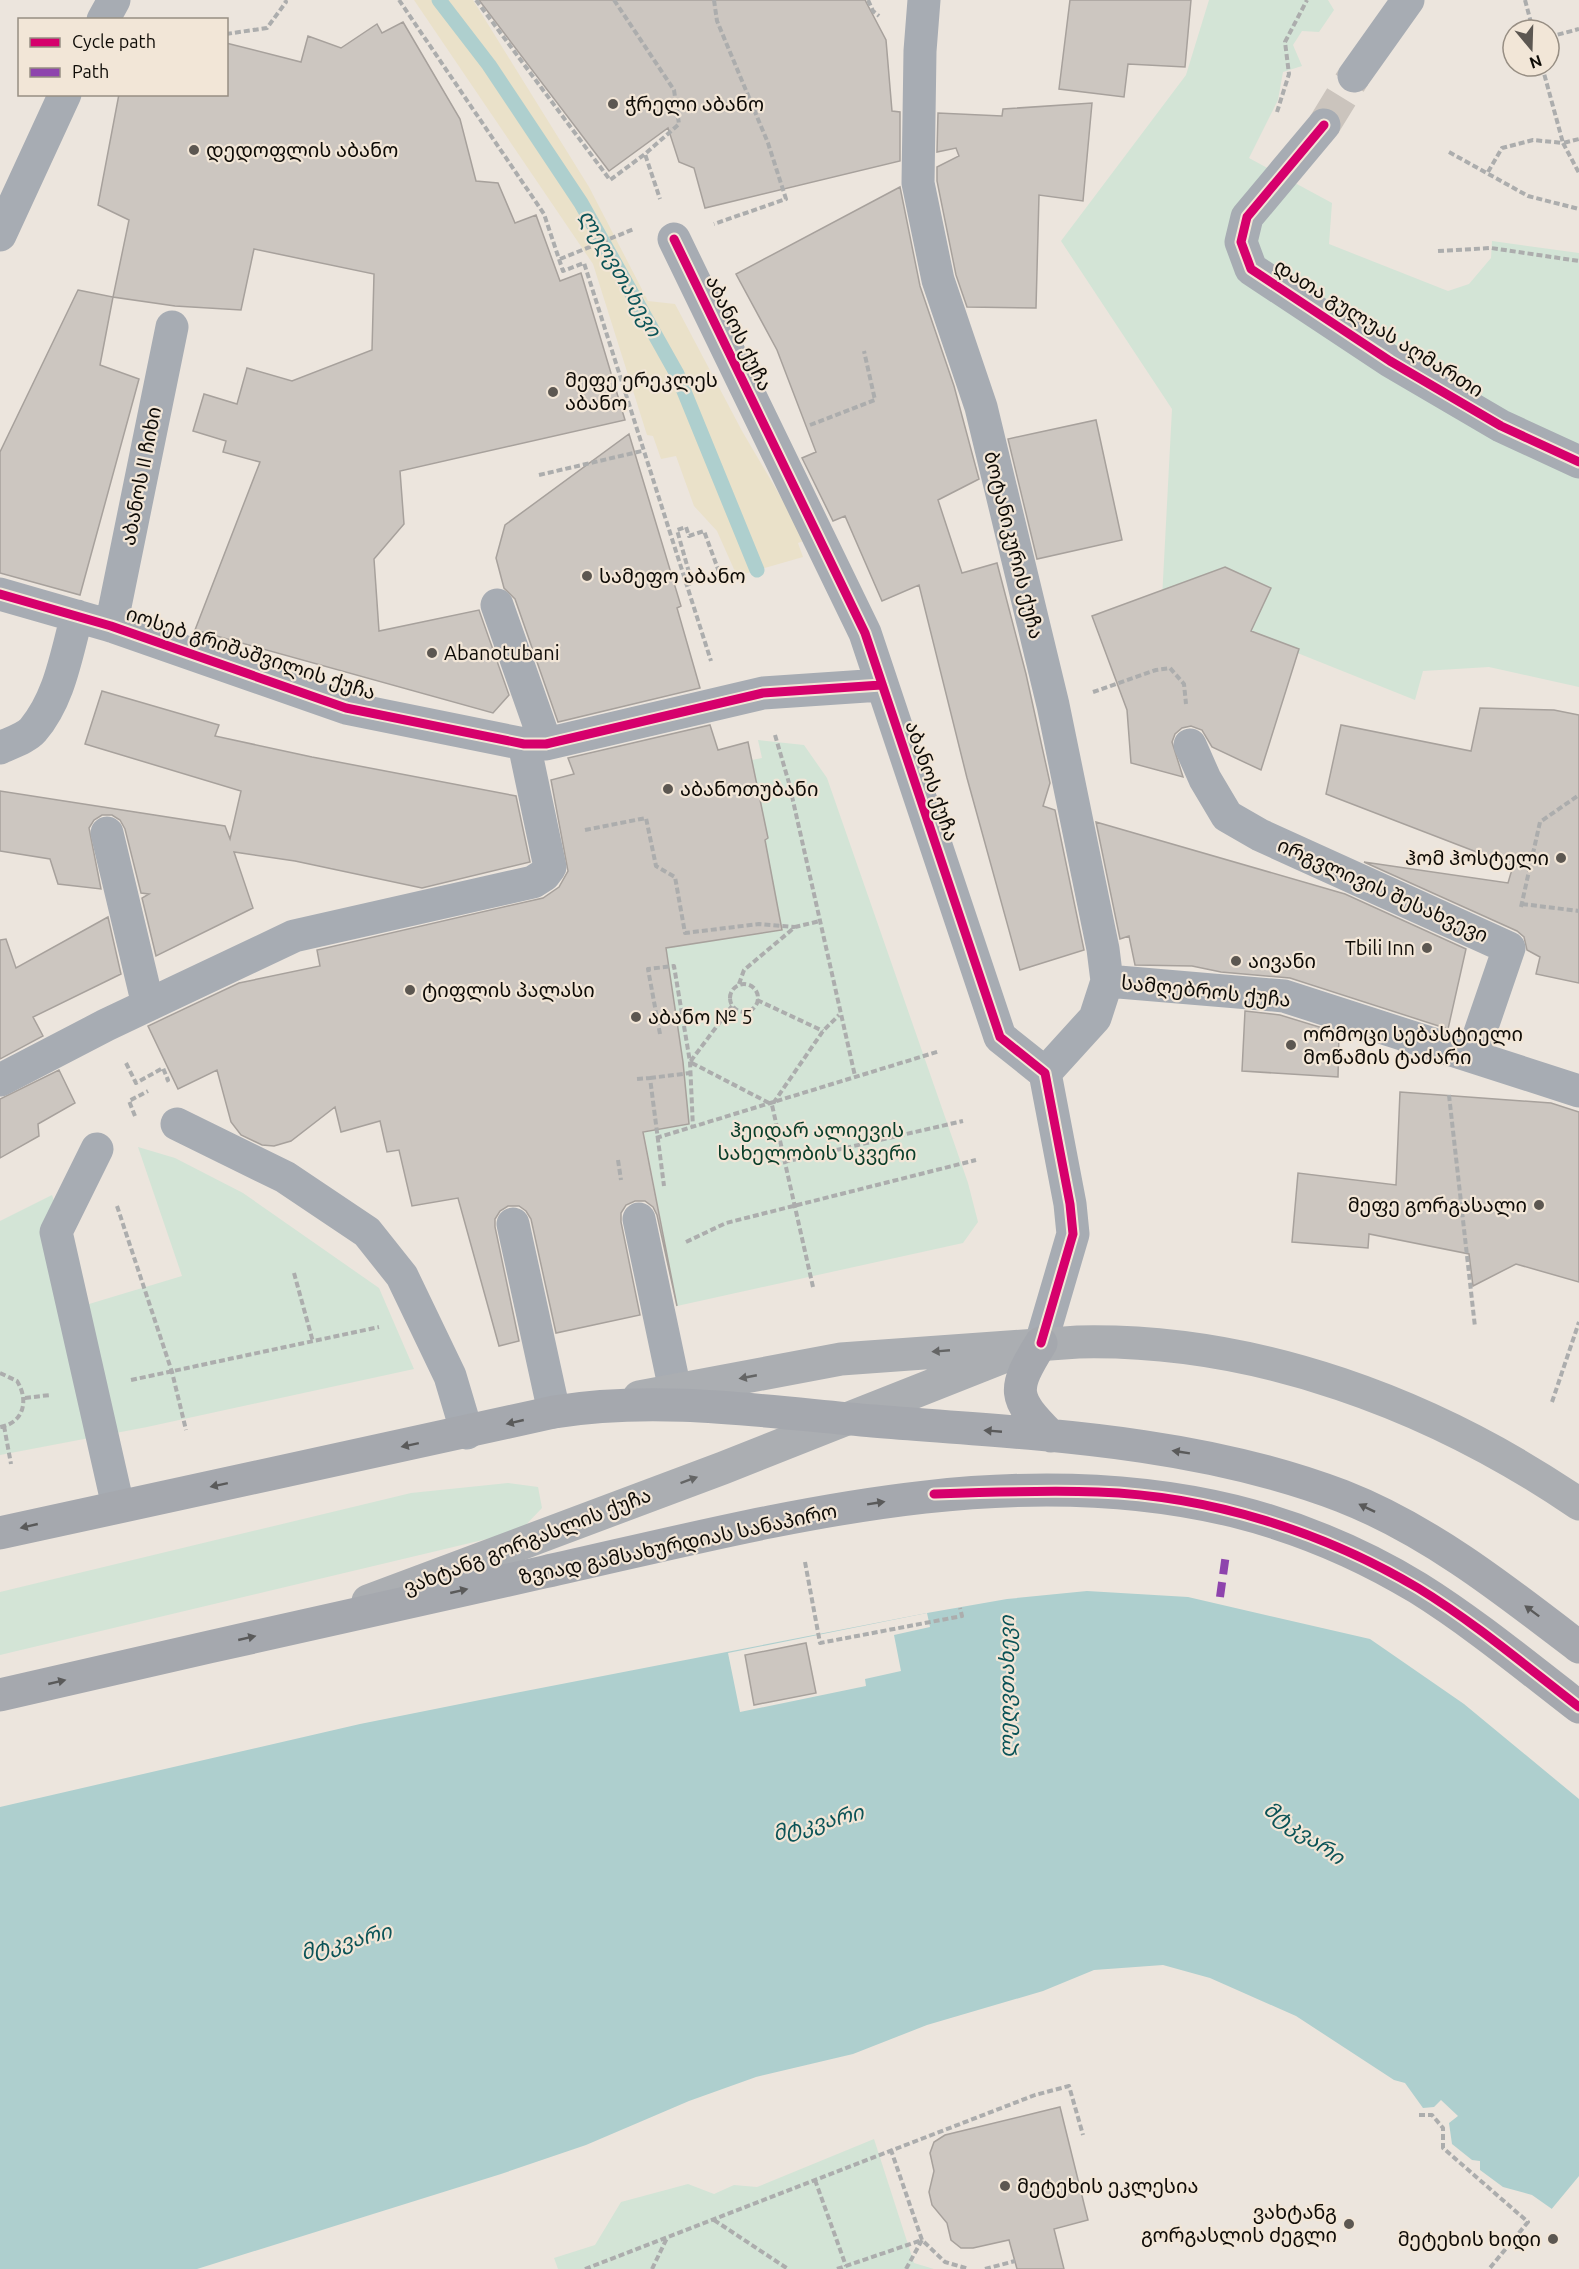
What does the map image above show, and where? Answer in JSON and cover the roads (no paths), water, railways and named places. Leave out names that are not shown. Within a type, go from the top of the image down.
[{"type":"highway","points":[[1041,1343],[1023,1371],[1019,1390],[1025,1410],[1052,1436]]},
{"type":"highway","points":[[593,1406],[715,1406],[1052,1436],[1201,1455],[1282,1476],[1343,1497],[1408,1528],[1467,1564],[1579,1647]]},
{"type":"highway","name":"ვახტანგ გორგასლის ქუჩა","points":[[0,1533],[593,1406]]},
{"type":"highway","name":"ზვიად გამსახურდიას სანაპირო","points":[[300,1627],[743,1526],[827,1511],[934,1494],[1100,1492],[1234,1511],[1312,1536],[1366,1560],[1419,1589],[1579,1707]]},
{"type":"highway","name":"ვახტანგ გორგასლის ქუჩა","points":[[0,1695],[300,1627]]},
{"type":"main road","name":"ვახტანგ გორგასლის ქუჩა","points":[[593,1406],[841,1359],[1041,1343],[1115,1341],[1185,1347],[1281,1366],[1353,1387],[1470,1440],[1541,1478],[1579,1504]]},
{"type":"main road","name":"ვახტანგ გორგასლის ქუჩა","points":[[300,1627],[723,1468],[845,1418],[1041,1343]]},
{"type":"street","points":[[105,18],[114,0]]},
{"type":"street","name":"ბოტანიკურის ქუჩა","points":[[924,0],[920,51],[918,183],[938,280],[981,407],[1053,705],[1103,949],[1107,981],[1095,1018],[1045,1073]]},
{"type":"street","points":[[1354,76],[1408,0]]},
{"type":"street","points":[[0,235],[64,96]]},
{"type":"street","name":"დათა გულუას აღმართი","points":[[1324,125],[1247,217],[1241,242],[1251,269],[1410,372],[1501,426],[1579,462]]},
{"type":"street","name":"აბანოს ქუჩა","points":[[674,239],[865,633],[1000,1037],[1045,1073]]},
{"type":"street","name":"აბანოს II ჩიხი","points":[[111,626],[171,327]]},
{"type":"street","name":"იოსებ გრიშაშვილის ქუჩა","points":[[0,594],[111,626],[346,708],[535,744],[763,693],[881,685]]},
{"type":"street","points":[[0,1080],[148,1005],[294,936],[533,882],[544,875],[550,867],[535,744],[497,605]]},
{"type":"street","points":[[0,748],[32,732],[47,708],[59,686],[77,616]]},
{"type":"street","name":"ირგვლივის შესახვევი","points":[[1188,730],[1205,779],[1227,816],[1260,835],[1515,928],[1458,1052]]},
{"type":"street","points":[[106,833],[148,1005]]},
{"type":"street","name":"სამღებროს ქუჩა","points":[[1107,981],[1284,996],[1579,1091]]},
{"type":"street","points":[[1041,1343],[1073,1234],[1070,1204],[1045,1073]]},
{"type":"street","points":[[177,1124],[285,1177],[367,1232],[402,1276],[450,1376],[467,1433]]},
{"type":"street","points":[[98,1149],[56,1232],[118,1506]]},
{"type":"street","points":[[639,1219],[675,1390]]},
{"type":"street","points":[[513,1224],[554,1413]]},
{"type":"water","name":"მტკვარი","points":[[1087,1591],[1188,1597],[1370,1639],[1464,1704],[1579,1799],[1579,2228],[1532,2195],[1503,2187],[1480,2170],[1480,2161],[1472,2160],[1452,2144],[1449,2123],[1458,2116],[1441,2100],[1434,2107],[1423,2108],[1405,2083],[1394,2080],[1296,2016],[1210,1978],[1163,1965],[1094,1970],[1043,1991],[927,2025],[853,2054],[756,2077],[689,2101],[586,2145],[501,2174],[197,2269],[0,2269],[0,1807],[360,1724],[510,1694],[927,1613],[1007,1599]]},
{"type":"waterway","name":"ლეღვთახევი","points":[[439,0],[489,65],[581,203],[677,374],[757,570]]},
{"type":"tunnel","points":[[1324,125],[1354,76]]},
{"type":"place","name":"ჭრელი აბანო","points":[[613,104]]},
{"type":"place","name":"დედოფლის აბანო","points":[[194,150]]},
{"type":"place","name":"მეფე ერეკლეს აბანო","points":[[553,392]]},
{"type":"place","name":"სამეფო აბანო","points":[[587,576]]},
{"type":"place","name":"Abanotubani","points":[[432,653]]},
{"type":"place","name":"აბანოთუბანი","points":[[668,789]]},
{"type":"place","name":"ჰომ ჰოსტელი","points":[[1561,858]]},
{"type":"place","name":"Tbili Inn","points":[[1427,948]]},
{"type":"place","name":"აივანი","points":[[1236,961]]},
{"type":"place","name":"ტიფლის პალასი","points":[[410,990]]},
{"type":"place","name":"აბანო № 5","points":[[636,1017]]},
{"type":"place","name":"ორმოცი სებასტიელი მოწამის ტაძარი","points":[[1291,1045]]},
{"type":"place","name":"მეფე გორგასალი","points":[[1539,1205]]},
{"type":"place","name":"მეტეხის ეკლესია","points":[[1005,2186]]},
{"type":"place","name":"ვახტანგ გორგასლის ძეგლი","points":[[1349,2224]]},
{"type":"place","name":"მეტეხის ხიდი","points":[[1553,2239]]},
{"type":"park label","name":"ჰეიდარ ალიევის სახელობის სკვერი","points":[[817,1142]]}]
